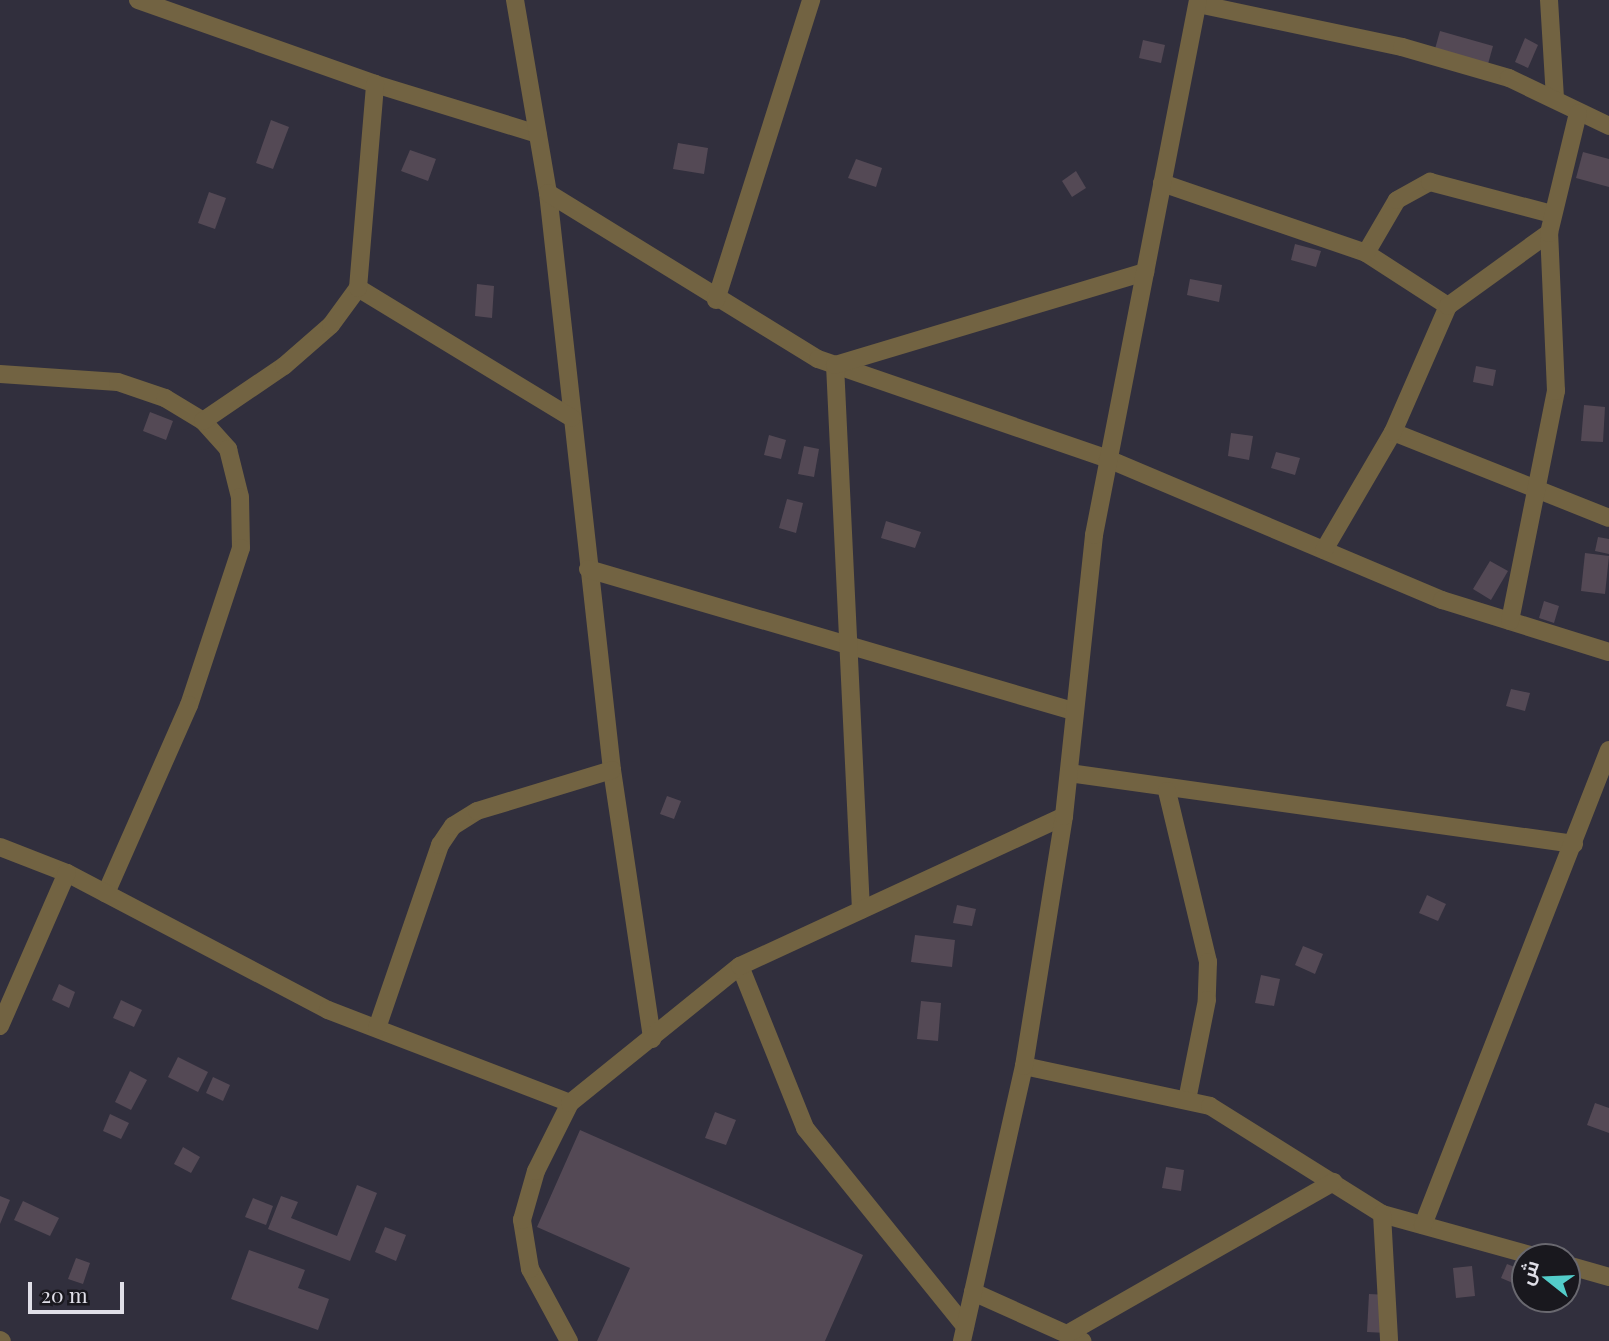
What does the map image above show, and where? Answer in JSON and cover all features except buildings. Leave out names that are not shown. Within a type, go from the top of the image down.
[{"type":"street","points":[[138,0],[375,84],[538,134]]},
{"type":"street","points":[[515,0],[548,193],[612,770],[652,1039]]},
{"type":"street","points":[[716,300],[811,0]]},
{"type":"street","points":[[1549,0],[1555,98]]},
{"type":"street","points":[[964,1334],[1024,1066],[1064,816],[1073,711],[1108,459],[1198,2],[1402,47],[1555,98],[1578,113],[1609,126]]},
{"type":"street","points":[[203,421],[284,366],[331,325],[358,288],[375,84]]},
{"type":"street","points":[[1510,621],[1541,493],[1556,391],[1549,233],[1578,113]]},
{"type":"street","points":[[1366,253],[1397,200],[1430,182],[1552,214]]},
{"type":"street","points":[[1162,183],[1366,253],[1448,306]]},
{"type":"street","points":[[548,193],[716,300],[835,365],[1108,459],[1324,550],[1510,621],[1609,652]]},
{"type":"street","points":[[1324,550],[1393,432],[1448,306],[1549,233]]},
{"type":"street","points":[[835,365],[1145,272]]},
{"type":"street","points":[[358,288],[572,418]]},
{"type":"street","points":[[835,365],[851,646],[861,910]]},
{"type":"street","points":[[0,374],[118,382],[165,398],[203,421],[228,449],[240,497],[242,548],[189,705],[106,892]]},
{"type":"street","points":[[1393,432],[1609,519]]},
{"type":"street","points":[[588,569],[1073,711]]},
{"type":"street","points":[[1423,1225],[1609,750]]},
{"type":"street","points":[[377,1028],[440,845],[453,826],[477,811],[612,770]]},
{"type":"street","points":[[1069,773],[1167,792],[1574,844]]},
{"type":"street","points":[[1167,792],[1208,962],[1207,1000],[1187,1100]]},
{"type":"street","points":[[569,1341],[530,1269],[522,1220],[536,1171],[570,1103],[740,966],[1064,816]]},
{"type":"street","points":[[0,847],[67,873],[106,892],[204,950],[377,1028],[570,1103]]},
{"type":"street","points":[[0,1026],[67,873]]},
{"type":"street","points":[[740,966],[804,1128],[964,1334]]},
{"type":"street","points":[[1024,1066],[1187,1100],[1260,1133],[1382,1214],[1511,1250]]},
{"type":"street","points":[[973,1292],[1074,1338],[1334,1182]]},
{"type":"street","points":[[1382,1214],[1389,1341]]},
{"type":"street","points":[[1581,1269],[1609,1277]]}]
